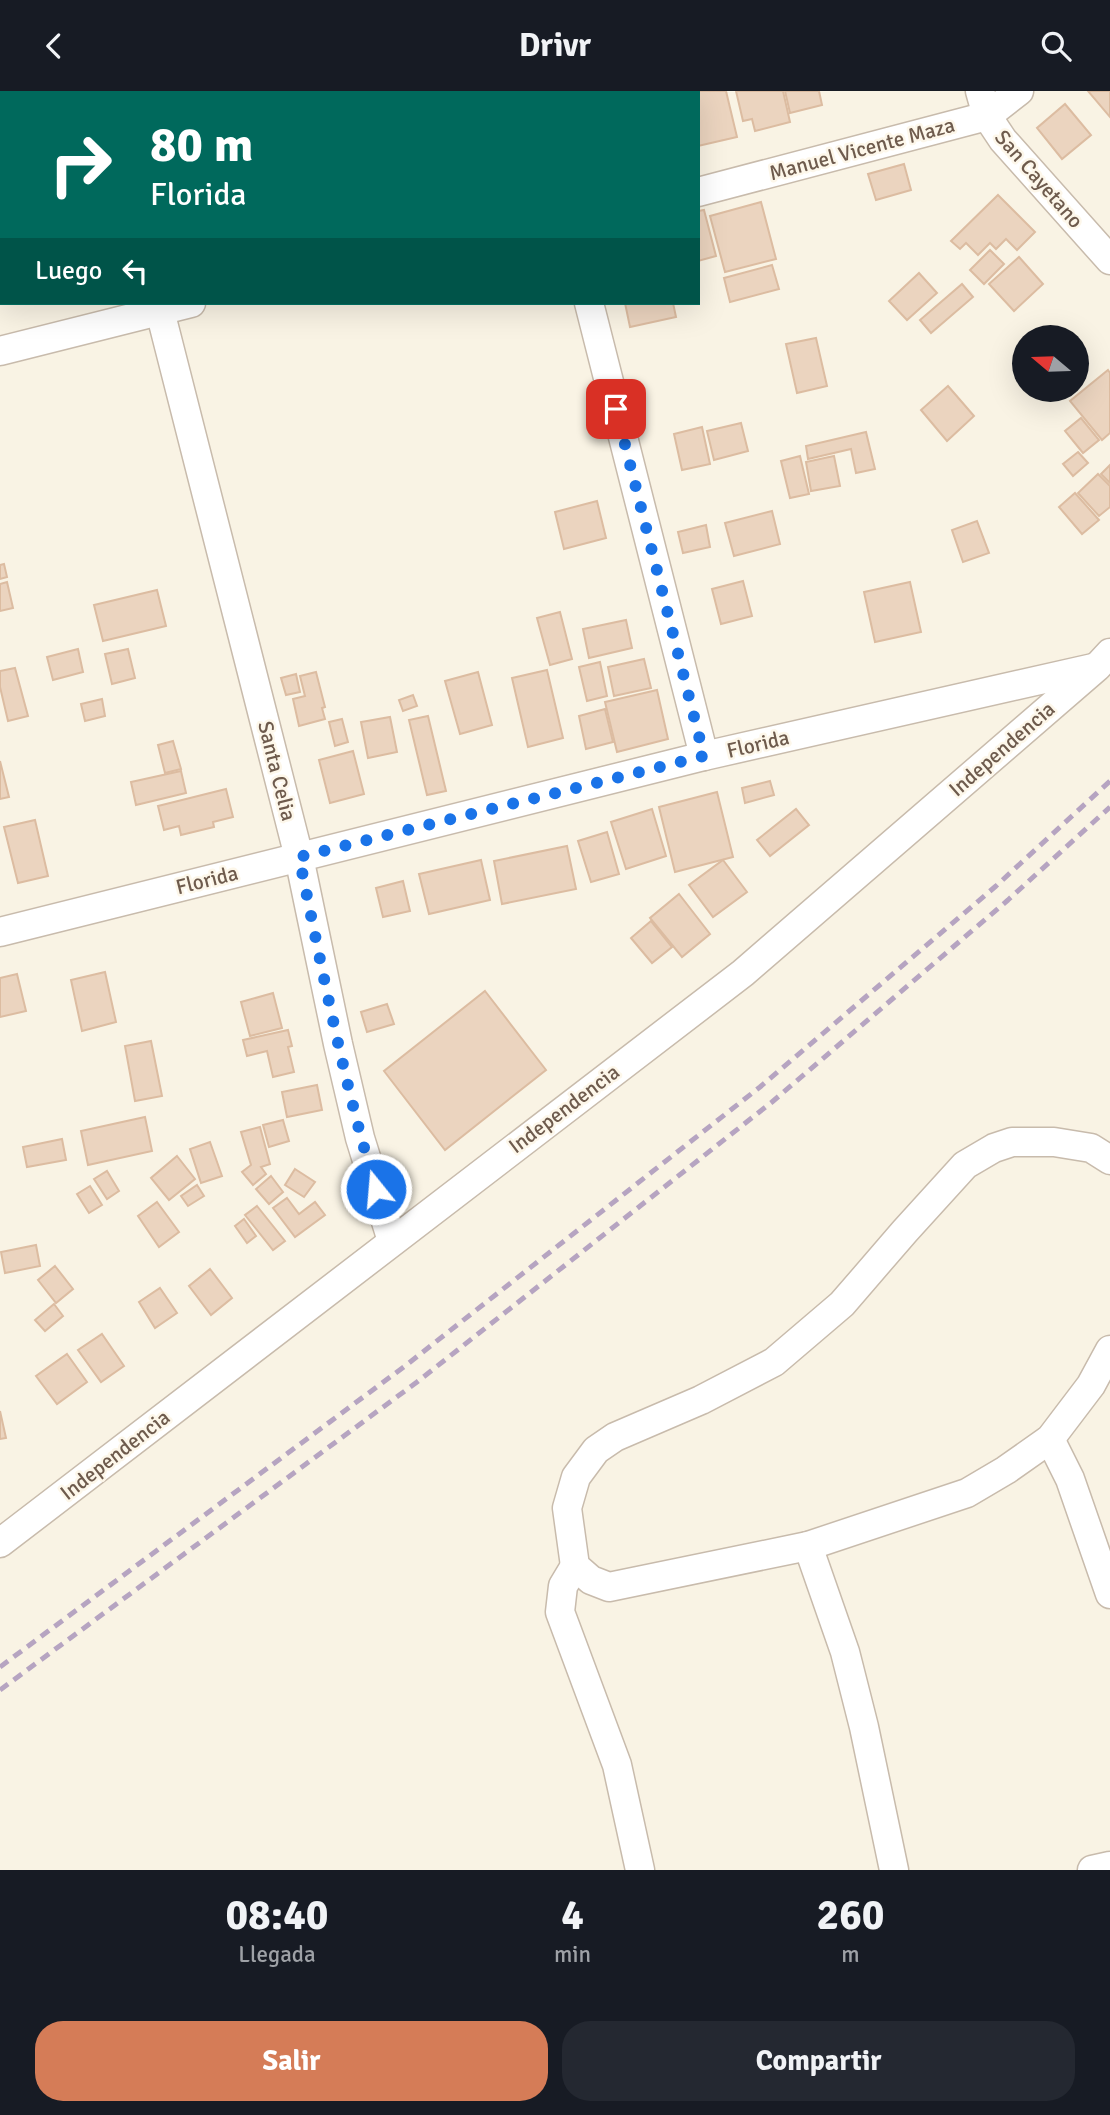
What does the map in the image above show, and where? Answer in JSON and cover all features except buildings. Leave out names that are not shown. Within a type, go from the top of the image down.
[{"type":"street","name":"Manuel Vicente Maza","points":[[700,191],[1019,91]]},
{"type":"street","name":"San Cayetano","points":[[984,104],[1003,140],[1110,260]]},
{"type":"street","points":[[590,305],[704,756]]},
{"type":"street","points":[[0,351],[159,306]]},
{"type":"street","name":"Santa Celia","points":[[159,306],[299,857],[360,1138],[392,1241]]},
{"type":"street","name":"Florida","points":[[0,932],[704,756],[1106,662]]},
{"type":"street","name":"Independencia","points":[[0,1543],[743,973],[1106,662]]},
{"type":"street","points":[[640,1870],[617,1765],[560,1612],[563,1586],[575,1566],[567,1508],[576,1476],[596,1450],[615,1437],[701,1400],[774,1362],[842,1304],[965,1165],[994,1148],[1012,1142],[1054,1142],[1091,1148],[1110,1160]]},
{"type":"street","points":[[575,1566],[591,1580],[609,1587],[808,1546],[967,1493],[1006,1471],[1050,1439],[1091,1385],[1110,1350]]},
{"type":"street","points":[[1050,1439],[1070,1479],[1110,1594]]},
{"type":"street","points":[[808,1546],[848,1664],[894,1870]]},
{"type":"street","points":[[1092,1870],[1110,1866]]},
{"type":"railway","points":[[0,1667],[405,1366],[760,1087],[996,886],[1110,781]]},
{"type":"railway","points":[[0,1690],[417,1382],[772,1102],[1008,900],[1110,807]]},
{"type":"route","points":[[376,1189],[360,1138],[338,1044],[299,857],[704,756],[616,409]]}]
